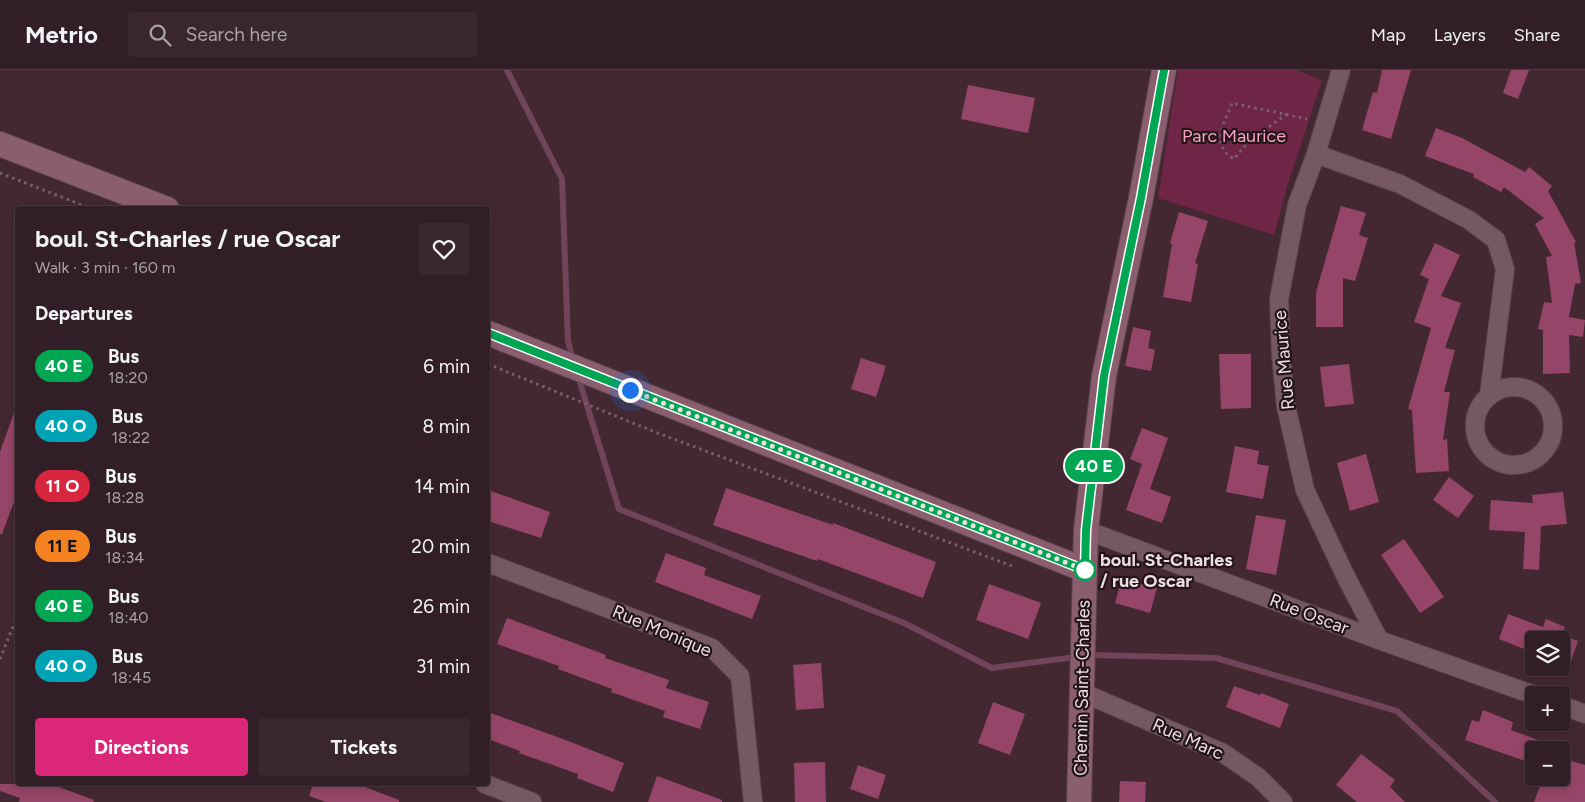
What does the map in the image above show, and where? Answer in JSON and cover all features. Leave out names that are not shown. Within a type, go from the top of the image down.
[{"type":"street","name":"Chemin Saint-Charles","points":[[1079,802],[1086,530],[1104,376],[1141,198],[1164,70]]},
{"type":"street","name":"Rue Maurice","points":[[1341,70],[1316,154],[1297,205],[1279,300],[1281,355],[1286,406],[1305,490],[1345,575],[1379,640]]},
{"type":"street","points":[[0,144],[159,206]]},
{"type":"street","points":[[1316,154],[1400,184],[1469,220],[1496,240],[1504,269],[1490,396],[1481,406],[1476,418],[1475,431],[1479,444],[1488,455],[1499,462],[1512,465],[1525,463],[1537,457],[1546,448],[1551,437],[1550,413],[1545,402],[1536,394],[1524,388],[1500,389],[1490,396]]},
{"type":"street","points":[[490,335],[1085,570]]},
{"type":"street","name":"Rue Oscar","points":[[1086,530],[1379,640],[1525,692]]},
{"type":"street","name":"Rue Monique","points":[[490,563],[712,648],[740,676],[753,802]]},
{"type":"street","name":"Rue Marc","points":[[1082,692],[1223,753],[1258,777],[1284,802]]},
{"type":"street","points":[[1570,708],[1585,714]]},
{"type":"street","points":[[490,786],[532,802]]},
{"type":"path","points":[[1287,114],[1248,141],[1234,160],[1221,147],[1221,130],[1232,103],[1287,114],[1325,123]]},
{"type":"path","points":[[0,173],[84,206]]},
{"type":"path","points":[[490,365],[656,432],[1020,570]]},
{"type":"path","points":[[0,659],[15,622]]},
{"type":"green space","name":"Parc Maurice","points":[[1178,70],[1296,70],[1322,80],[1287,187],[1274,235],[1158,198]]},
{"type":"building","points":[[1382,70],[1411,70],[1391,139],[1362,130],[1373,92],[1377,93]]},
{"type":"building","points":[[1511,70],[1529,70],[1518,99],[1503,93]]},
{"type":"building","points":[[968,85],[1035,98],[1028,133],[961,119]]},
{"type":"building","points":[[1436,128],[1462,138],[1525,172],[1529,167],[1552,186],[1548,191],[1577,244],[1574,242],[1581,283],[1575,284],[1569,317],[1585,320],[1583,337],[1569,335],[1570,373],[1543,374],[1543,330],[1538,329],[1544,302],[1552,303],[1546,257],[1552,256],[1535,224],[1544,218],[1504,187],[1501,192],[1473,177],[1474,174],[1425,156]]},
{"type":"building","points":[[1341,206],[1366,213],[1359,235],[1368,238],[1355,281],[1343,278],[1343,327],[1316,327],[1316,292]]},
{"type":"building","points":[[1179,212],[1208,221],[1195,263],[1198,264],[1191,302],[1163,297],[1172,244],[1170,243]]},
{"type":"building","points":[[1435,243],[1460,255],[1441,296],[1461,303],[1445,348],[1455,350],[1444,392],[1450,392],[1443,440],[1447,439],[1449,471],[1416,473],[1412,410],[1408,409],[1431,328],[1414,322],[1429,279],[1420,275]]},
{"type":"building","points":[[1133,327],[1151,331],[1148,348],[1155,350],[1151,371],[1125,366]]},
{"type":"building","points":[[1219,354],[1251,354],[1251,408],[1221,409]]},
{"type":"building","points":[[861,358],[886,366],[876,397],[851,389]]},
{"type":"building","points":[[1349,364],[1354,404],[1325,407],[1320,367]]},
{"type":"building","points":[[15,410],[15,499],[2,534],[0,534],[0,452]]},
{"type":"building","points":[[1142,428],[1168,438],[1150,489],[1171,497],[1162,523],[1126,510],[1142,464],[1130,459]]},
{"type":"building","points":[[1235,446],[1259,451],[1257,464],[1269,466],[1263,499],[1226,492]]},
{"type":"building","points":[[1366,454],[1379,502],[1350,511],[1337,463]]},
{"type":"building","points":[[1449,477],[1474,496],[1458,518],[1433,500]]},
{"type":"building","points":[[726,488],[833,525],[833,523],[936,562],[923,598],[818,559],[817,561],[713,525]]},
{"type":"building","points":[[490,491],[550,512],[541,538],[490,522]]},
{"type":"building","points":[[1563,492],[1567,524],[1541,526],[1539,570],[1523,569],[1525,532],[1489,530],[1491,500],[1533,503],[1532,495]]},
{"type":"building","points":[[1256,515],[1286,520],[1276,575],[1246,569]]},
{"type":"building","points":[[1404,539],[1444,597],[1420,613],[1381,555]]},
{"type":"building","points":[[666,553],[706,568],[704,575],[761,596],[752,619],[655,582]]},
{"type":"building","points":[[1122,579],[1157,588],[1150,613],[1115,603]]},
{"type":"building","points":[[989,584],[1041,603],[1028,639],[976,620]]},
{"type":"building","points":[[1508,614],[1543,627],[1546,619],[1565,627],[1564,631],[1525,631],[1525,649],[1499,639]]},
{"type":"building","points":[[507,618],[606,655],[605,658],[669,680],[666,688],[709,702],[700,729],[663,717],[665,711],[611,692],[612,689],[558,669],[559,666],[497,644]]},
{"type":"building","points":[[1570,638],[1578,641],[1570,664]]},
{"type":"building","points":[[821,663],[824,708],[796,710],[793,665]]},
{"type":"building","points":[[1234,686],[1260,695],[1261,693],[1289,704],[1280,728],[1226,707]]},
{"type":"building","points":[[993,702],[1025,714],[1010,755],[978,743]]},
{"type":"building","points":[[1483,710],[1513,722],[1511,730],[1541,741],[1525,741],[1525,761],[1465,740],[1472,720],[1479,722]]},
{"type":"building","points":[[490,713],[624,763],[613,792],[577,778],[578,774],[519,753],[520,751],[490,740]]},
{"type":"building","points":[[1361,754],[1395,780],[1390,787],[1405,802],[1357,802],[1336,785]]},
{"type":"building","points":[[1570,761],[1585,765],[1585,802],[1534,802],[1540,786],[1570,786]]},
{"type":"building","points":[[825,762],[826,802],[795,802],[794,763]]},
{"type":"building","points":[[858,765],[886,775],[878,799],[850,789]]},
{"type":"building","points":[[657,776],[722,800],[722,802],[648,802]]},
{"type":"building","points":[[1120,781],[1146,782],[1145,802],[1119,802]]},
{"type":"building","points":[[0,784],[59,786],[94,800],[93,802],[19,802],[20,798],[0,791]]},
{"type":"building","points":[[312,786],[362,786],[399,800],[399,802],[326,802],[309,796]]},
{"type":"waterway","points":[[507,70],[562,179],[568,341],[573,359]]},
{"type":"waterway","points":[[578,376],[619,509],[904,623],[992,668],[1091,655],[1216,658],[1397,711],[1495,802]]},
{"type":"bus line","points":[[490,334],[1085,570],[1086,530],[1104,376],[1141,198],[1164,70]]},
{"type":"place","name":"boul. St-Charles / rue Oscar","points":[[1085,570]]},
{"type":"route","points":[[630,390],[1085,570]]}]
